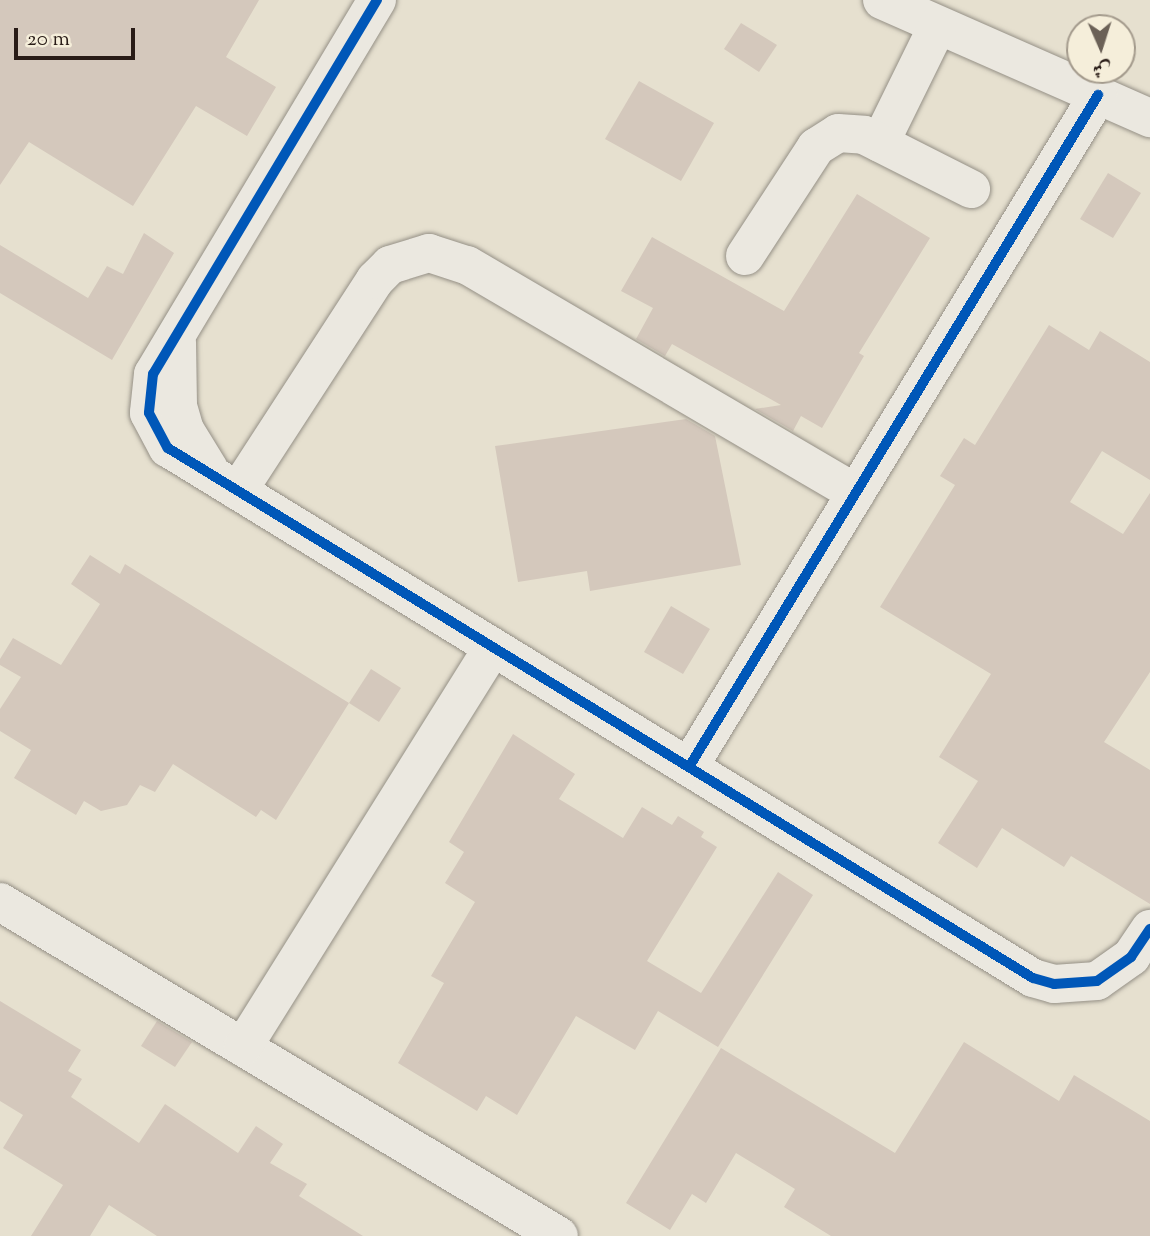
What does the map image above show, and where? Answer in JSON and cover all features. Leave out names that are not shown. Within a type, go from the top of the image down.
[{"type":"street","points":[[377,0],[153,374],[149,413],[168,448],[1003,961],[1054,984],[1097,981],[1117,971],[1149,931]]},
{"type":"street","points":[[882,0],[1150,118]]},
{"type":"street","points":[[880,143],[938,25]]},
{"type":"street","points":[[688,767],[1098,95]]},
{"type":"street","points":[[745,256],[816,146],[826,138],[851,132],[880,143],[971,189]]},
{"type":"street","points":[[225,482],[375,279],[408,256],[429,253],[467,265],[856,494]]},
{"type":"street","points":[[243,1047],[492,648]]},
{"type":"street","points":[[0,902],[559,1236]]},
{"type":"building","points":[[0,0],[259,0],[226,57],[276,87],[247,136],[196,106],[133,206],[29,142],[0,185]]},
{"type":"building","points":[[741,23],[777,45],[759,72],[724,49]]},
{"type":"building","points":[[639,81],[714,123],[681,181],[605,139]]},
{"type":"building","points":[[1108,173],[1141,193],[1113,238],[1080,219]]},
{"type":"building","points":[[857,194],[930,238],[859,353],[864,356],[822,428],[801,416],[793,431],[755,409],[781,405],[672,344],[665,356],[636,339],[653,308],[621,291],[652,237],[784,311]]},
{"type":"building","points":[[144,233],[174,253],[112,360],[0,293],[0,245],[88,298],[107,266],[123,274]]},
{"type":"building","points":[[1049,325],[1089,350],[1100,331],[1150,362],[1150,480],[1102,451],[1070,502],[1123,534],[1150,493],[1150,672],[1104,742],[1150,770],[1150,904],[1071,856],[1064,867],[1002,828],[977,868],[938,843],[978,781],[939,757],[991,674],[880,607],[955,485],[940,476],[964,438],[975,445]]},
{"type":"building","points":[[686,419],[715,436],[741,565],[590,591],[587,571],[518,582],[495,446]]},
{"type":"building","points":[[90,555],[120,574],[125,564],[349,703],[276,820],[261,810],[256,817],[173,764],[155,792],[140,785],[127,805],[101,811],[84,801],[76,815],[14,778],[31,750],[0,731],[0,709],[21,677],[0,665],[0,659],[13,638],[61,665],[100,604],[71,584]]},
{"type":"building","points":[[671,606],[710,629],[683,674],[644,652]]},
{"type":"building","points":[[371,669],[401,688],[379,722],[349,703]]},
{"type":"building","points":[[513,734],[575,774],[559,799],[623,838],[642,807],[672,825],[678,816],[704,832],[701,837],[717,847],[647,961],[701,993],[778,872],[813,895],[718,1047],[658,1011],[635,1050],[576,1016],[517,1115],[486,1096],[477,1111],[398,1063],[444,983],[431,976],[475,902],[445,883],[464,852],[449,842]]},
{"type":"building","points":[[0,1001],[81,1050],[68,1071],[82,1079],[71,1097],[139,1143],[165,1104],[238,1153],[256,1126],[283,1144],[270,1163],[307,1184],[299,1196],[363,1236],[157,1236],[109,1205],[90,1236],[31,1236],[63,1185],[3,1148],[23,1115],[0,1101]]},
{"type":"building","points":[[157,1021],[192,1042],[175,1067],[141,1046]]},
{"type":"building","points":[[964,1042],[1059,1101],[1074,1075],[1150,1121],[1150,1236],[831,1236],[784,1207],[795,1189],[736,1153],[706,1203],[692,1194],[670,1230],[626,1203],[721,1048],[895,1153]]},
{"type":"cycle path","points":[[377,0],[153,374],[149,413],[168,448],[1033,978],[1054,984],[1097,981],[1131,957],[1150,929]]},
{"type":"cycle path","points":[[689,767],[1098,95]]}]
